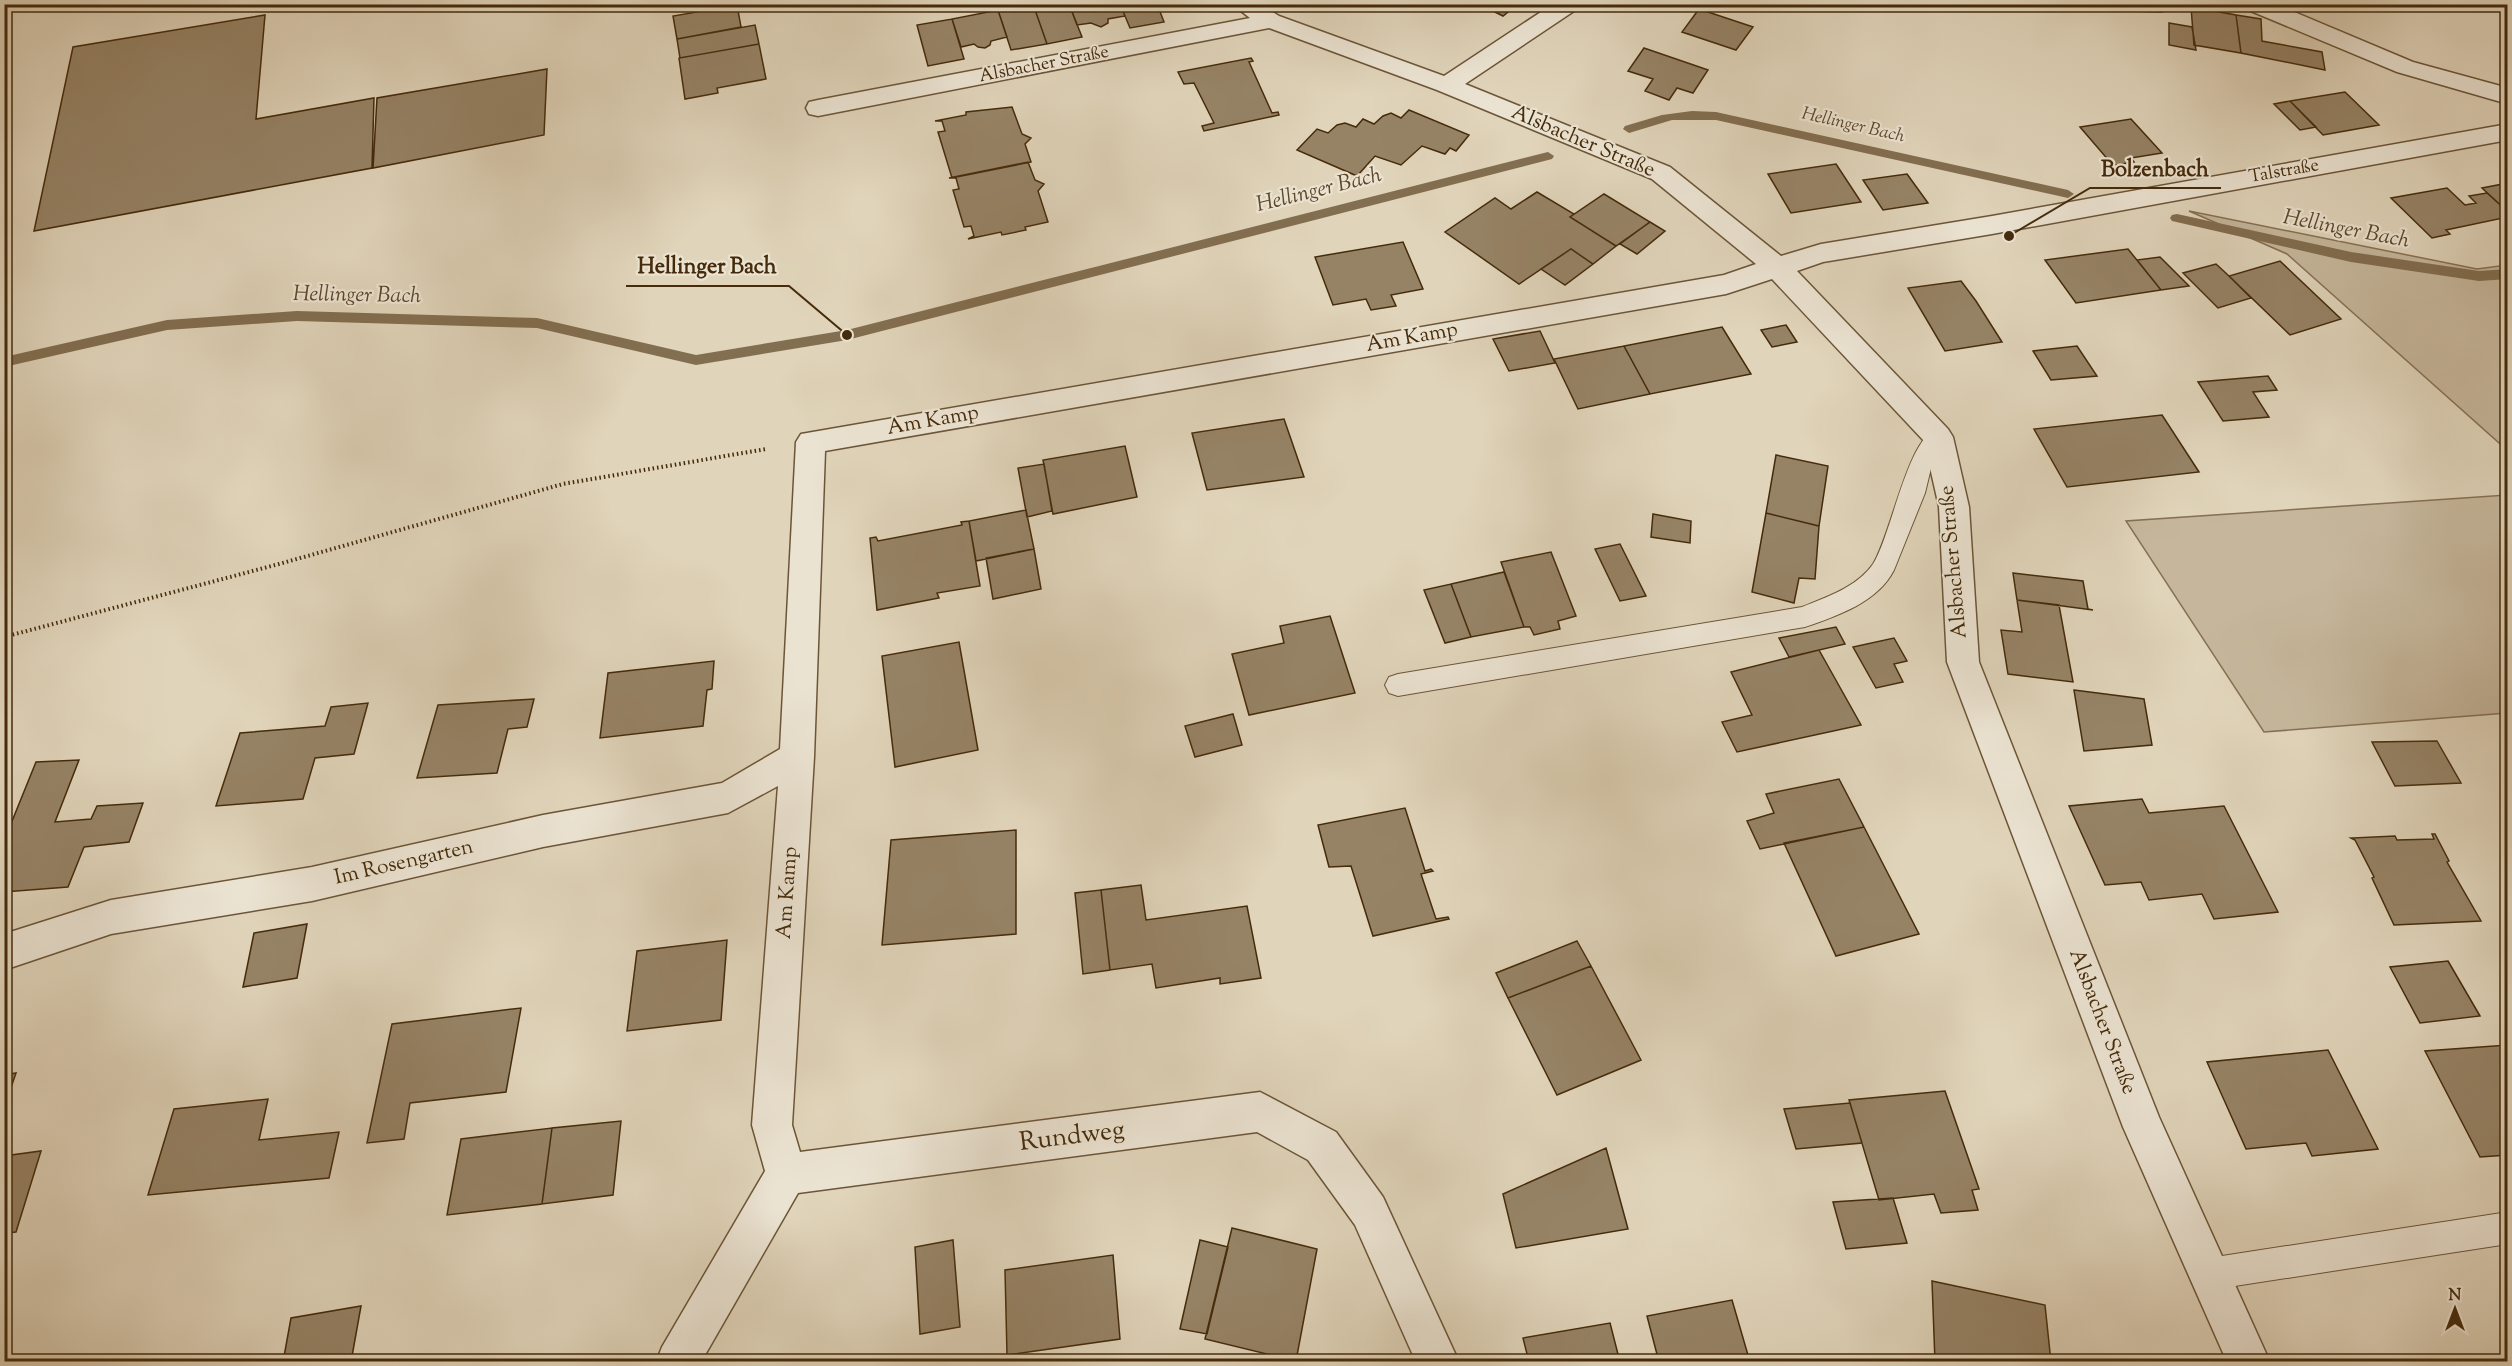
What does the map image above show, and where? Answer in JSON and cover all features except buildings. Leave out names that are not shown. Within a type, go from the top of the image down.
[{"type":"street","name":"Alsbacher Straße","points":[[1243,4],[1271,21],[1446,85],[1661,173],[1778,268],[1938,436],[1954,507],[1963,662],[2143,1127],[2249,1362]]},
{"type":"street","points":[[1446,85],[1569,4]]},
{"type":"street","points":[[2254,4],[2405,67],[2508,96]]},
{"type":"street","name":"Alsbacher Straße","points":[[818,108],[1271,21]]},
{"type":"street","name":"Talstraße","points":[[1778,268],[1821,253],[1992,225],[2508,132]]},
{"type":"street","name":"Am Kamp","points":[[786,1174],[772,1125],[797,757],[811,442],[1726,284],[1778,268]]},
{"type":"street","name":"Im Rosengarten","points":[[4,952],[111,917],[312,884],[543,831],[728,796],[797,757]]},
{"type":"street","name":"Rundweg","points":[[786,1174],[1260,1112],[1322,1146],[1369,1211],[1438,1362]]},
{"type":"street","points":[[677,1362],[786,1174]]},
{"type":"lane","points":[[1398,685],[1805,617],[1854,596],[1882,570],[1914,493],[1921,462],[1938,436]]},
{"type":"lane","points":[[2209,1274],[2508,1228]]},
{"type":"path","points":[[4,637],[268,567],[562,484],[811,442]]},
{"type":"shaded area","points":[[2189,211],[2477,269],[2507,265],[2507,450],[2287,254]]},
{"type":"shaded area","points":[[2507,495],[2507,713],[2264,732],[2126,521]]},
{"type":"waterway","name":"Hellinger Bach","points":[[1629,129],[1672,116],[1716,116],[2068,194]]},
{"type":"waterway","name":"Hellinger Bach","points":[[4,362],[167,325],[297,316],[537,323],[696,360],[847,335],[1548,156]]},
{"type":"waterway","name":"Hellinger Bach","points":[[2177,218],[2351,257],[2479,276],[2508,274]]},
{"type":"place","name":"Bolzenbach","points":[[2009,236]]},
{"type":"place","name":"Hellinger Bach","points":[[847,335]]}]
